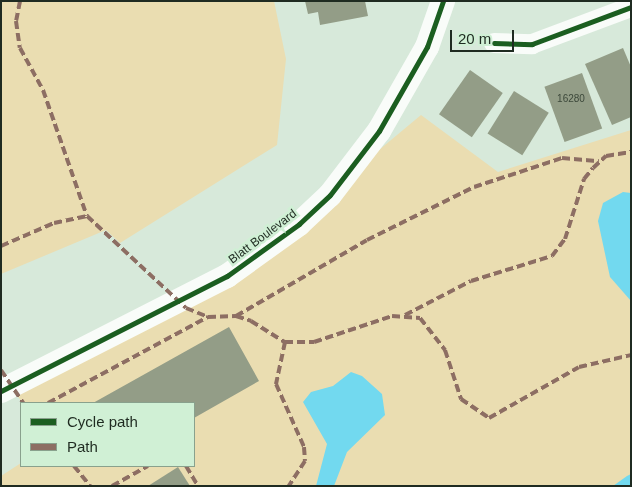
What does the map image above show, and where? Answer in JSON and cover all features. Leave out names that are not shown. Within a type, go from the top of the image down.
[{"type":"street","name":"Blatt Boulevard","points":[[1,391],[228,276],[299,224],[330,195],[384,122],[427,47],[442,1]]},
{"type":"street","points":[[494,42],[532,44],[631,7]]},
{"type":"shaded area","points":[[1,1],[274,1],[286,59],[277,145],[120,243],[106,230],[1,274]]},
{"type":"shaded area","points":[[421,115],[498,172],[631,130],[631,486],[1,486],[1,476],[20,464],[20,467],[195,467],[195,402],[22,402],[10,387],[228,276]]},
{"type":"water","points":[[623,192],[631,193],[631,301],[610,277],[598,221],[603,203]]},
{"type":"water","points":[[351,372],[362,376],[382,394],[385,415],[347,452],[334,486],[316,486],[327,444],[303,402],[311,392],[333,386]]},
{"type":"water","points":[[631,474],[631,486],[613,486],[627,476]]},
{"type":"building","points":[[305,1],[365,1],[368,16],[320,25],[318,12],[308,14]]},
{"type":"building","points":[[623,48],[631,67],[631,117],[612,125],[585,64]]},
{"type":"building","points":[[470,70],[503,93],[472,137],[439,114]]},
{"type":"building","points":[[582,73],[602,128],[565,142],[544,87]]},
{"type":"building","points":[[514,91],[549,113],[522,155],[488,133]]},
{"type":"building","points":[[229,327],[259,381],[195,417],[195,402],[95,402]]},
{"type":"building","points":[[178,467],[190,486],[148,486]]},
{"type":"marked path","points":[[20,1],[16,21],[20,48],[43,90],[87,216]]},
{"type":"marked path","points":[[405,315],[471,281],[552,256],[565,239],[584,179],[606,156],[631,152]]},
{"type":"marked path","points":[[236,316],[367,240],[474,187],[562,158],[599,161]]},
{"type":"marked path","points":[[1,246],[54,223],[87,216],[186,308],[208,317],[236,316],[251,321],[285,342],[314,342],[392,316],[420,318],[445,350],[461,399],[489,418],[579,367],[631,355]]},
{"type":"marked path","points":[[50,402],[208,317]]},
{"type":"marked path","points":[[285,342],[276,384],[304,447],[305,461],[289,486]]},
{"type":"marked path","points":[[1,370],[22,402]]},
{"type":"marked path","points":[[75,467],[90,486]]},
{"type":"marked path","points":[[112,486],[146,467]]},
{"type":"marked path","points":[[187,467],[198,486]]},
{"type":"cycle path","points":[[1,391],[227,276],[299,224],[330,195],[379,131],[427,47],[443,1]]},
{"type":"cycle path","points":[[494,43],[532,44],[631,7]]}]
